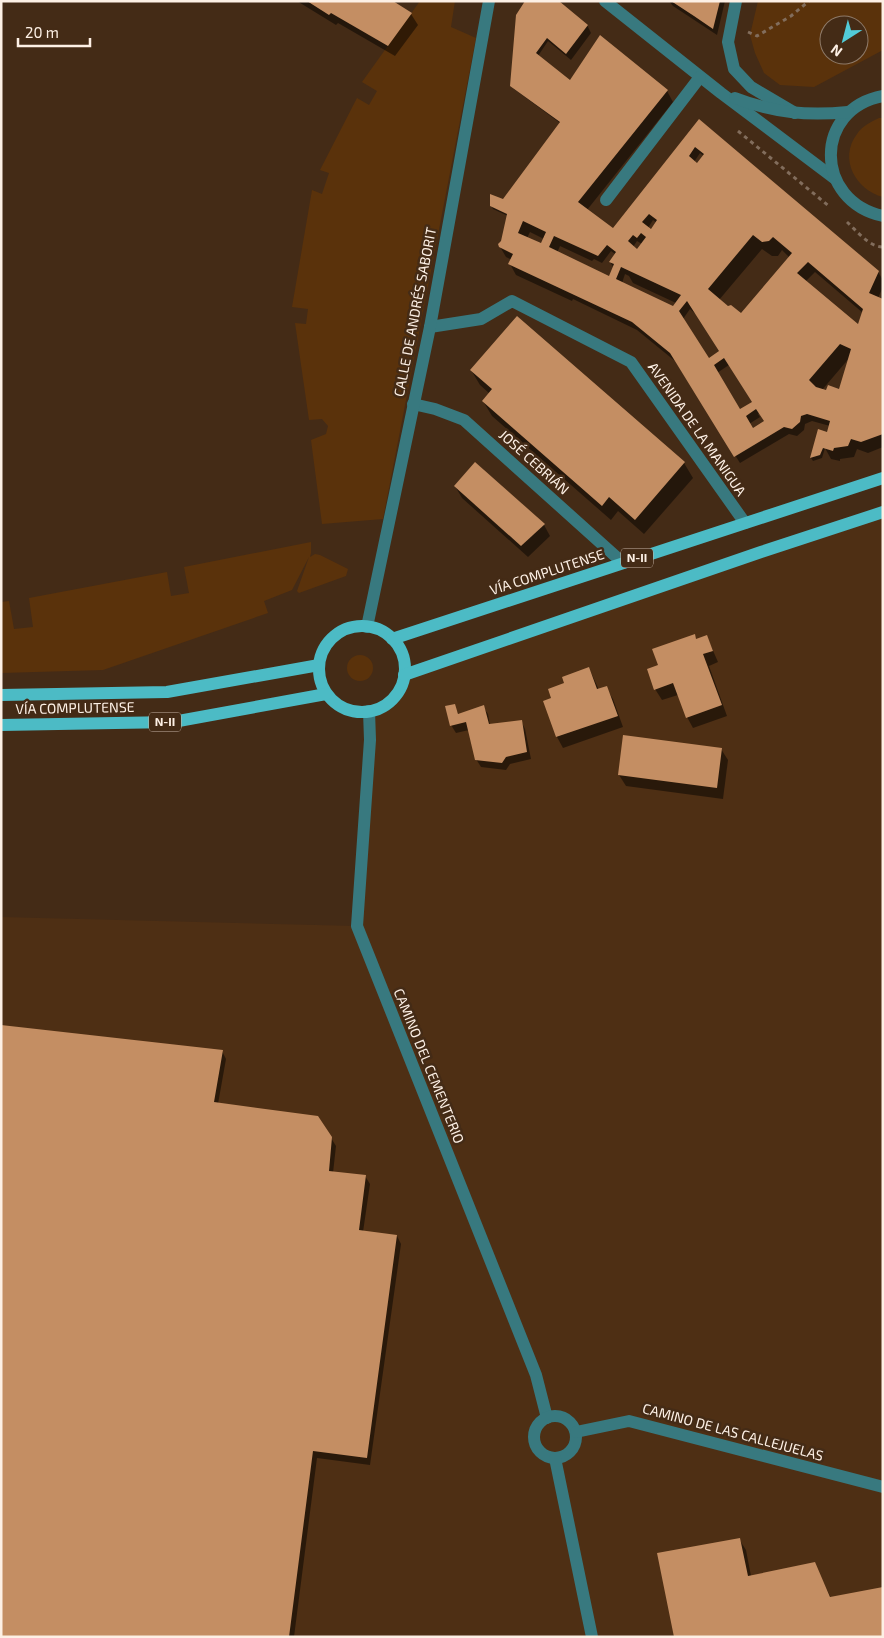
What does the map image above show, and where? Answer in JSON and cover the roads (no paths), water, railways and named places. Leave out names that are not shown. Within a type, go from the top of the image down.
[{"type":"main road","name":"VÍA COMPLUTENSE","points":[[392,639],[883,478]]},
{"type":"main road","name":"N-II","points":[[404,675],[883,512]]},
{"type":"main road","points":[[366,627],[378,630],[392,639],[404,662],[404,675],[402,685],[392,700],[377,709],[356,712],[348,710],[326,694],[320,681],[319,665],[322,651],[332,638],[340,632],[351,628],[366,627]]},
{"type":"main road","name":"VÍA COMPLUTENSE","points":[[1,695],[167,692],[319,665]]},
{"type":"main road","name":"VÍA COMPLUTENSE","points":[[1,725],[173,722],[326,694]]},
{"type":"street","name":"CALLE DE ANDRÉS SABORIT","points":[[366,627],[412,404],[430,327],[489,1]]},
{"type":"street","points":[[605,1],[721,93],[834,178]]},
{"type":"street","points":[[736,1],[728,42],[734,69],[751,87],[795,113]]},
{"type":"street","points":[[606,200],[700,76]]},
{"type":"street","points":[[883,87],[877,97],[859,104],[848,112],[838,126],[832,143],[830,161],[834,178],[843,193],[855,205],[870,214],[883,216]]},
{"type":"street","points":[[721,93],[758,107],[795,113],[822,114],[848,112]]},
{"type":"street","name":"AVENIDA DE LA MANIGUA","points":[[430,327],[481,319],[512,301],[631,362],[745,523]]},
{"type":"street","name":"JOSÉ CEBRIÁN","points":[[412,404],[435,409],[464,420],[624,563]]},
{"type":"street","name":"CAMINO DEL CEMENTERIO","points":[[369,711],[370,740],[356,926],[536,1375],[547,1418]]},
{"type":"street","points":[[553,1416],[561,1417],[573,1425],[576,1432],[576,1440],[569,1453],[563,1457],[546,1456],[539,1450],[535,1442],[535,1432],[539,1424],[553,1416]]},
{"type":"street","name":"CAMINO DE LAS CALLEJUELAS","points":[[576,1432],[629,1421],[883,1487]]},
{"type":"street","points":[[555,1458],[592,1637]]}]
